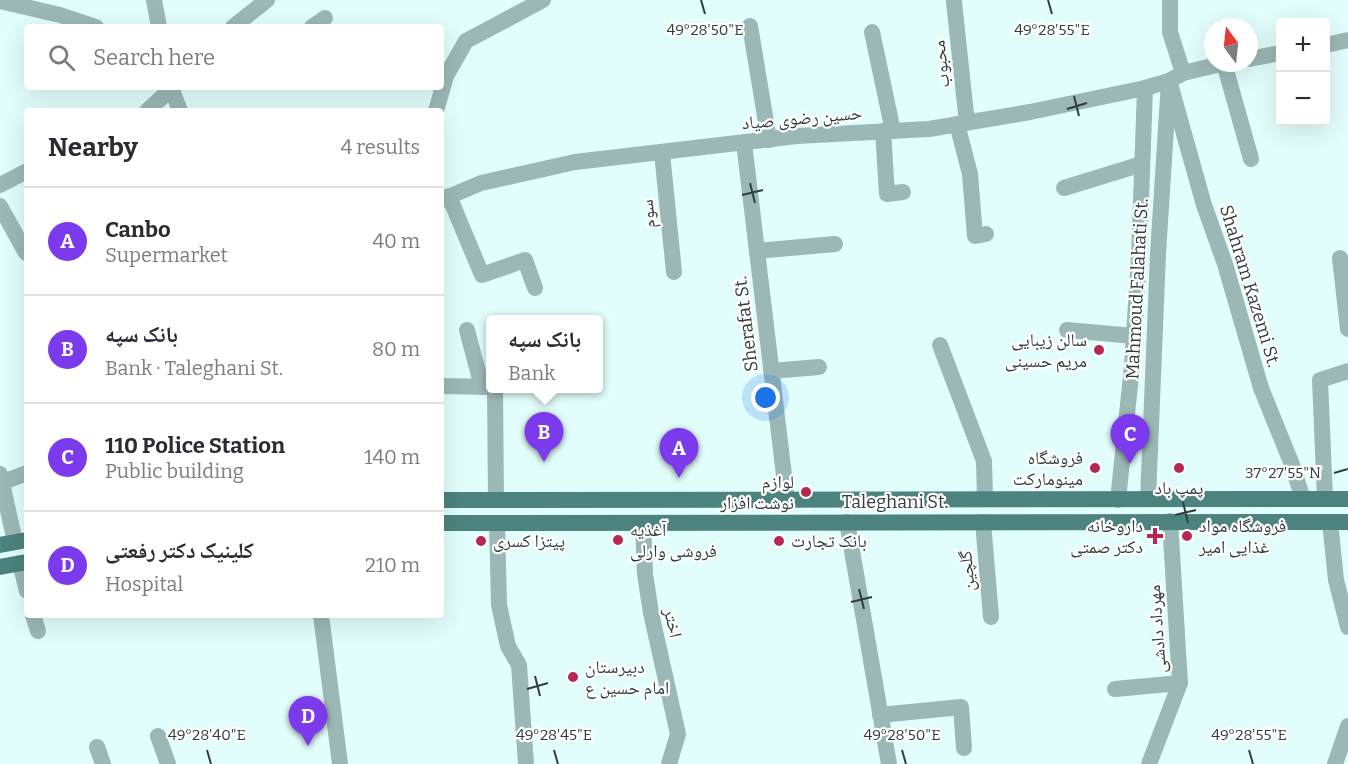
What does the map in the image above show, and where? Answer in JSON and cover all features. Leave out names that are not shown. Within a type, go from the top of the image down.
[{"type":"main road","points":[[1146,522],[1148,499]]},
{"type":"main road","name":"Taleghani St.","points":[[444,500],[1348,499]]},
{"type":"main road","name":"Taleghani St.","points":[[444,523],[1348,522]]},
{"type":"main road","points":[[0,567],[23,563]]},
{"type":"street","points":[[154,0],[158,24]]},
{"type":"street","points":[[234,24],[267,0]]},
{"type":"street","points":[[444,83],[466,41],[543,0]]},
{"type":"street","name":"Shahram Kazemi St.","points":[[1170,0],[1170,32],[1176,77],[1204,205],[1225,264],[1261,388],[1291,462],[1303,499]]},
{"type":"street","points":[[0,1],[60,15],[87,24]]},
{"type":"street","name":"محبوب","points":[[954,2],[962,124],[970,174],[975,236],[986,234]]},
{"type":"street","points":[[750,26],[770,140]]},
{"type":"street","points":[[872,32],[888,131],[887,194],[903,192]]},
{"type":"street","points":[[1330,44],[1348,40]]},
{"type":"street","points":[[1258,57],[1276,54]]},
{"type":"street","name":"حسین رضوی صیاد","points":[[445,198],[481,183],[575,162],[770,140],[929,129],[1030,112],[1145,88],[1204,69]]},
{"type":"street","points":[[1227,72],[1251,159]]},
{"type":"street","name":"Mahmoud Falahati St.","points":[[1148,499],[1158,254],[1176,77]]},
{"type":"street","name":"Mahmoud Falahati St.","points":[[1118,500],[1134,336],[1145,88]]},
{"type":"street","points":[[150,108],[169,90]]},
{"type":"street","points":[[172,90],[179,108]]},
{"type":"street","points":[[437,108],[442,90]]},
{"type":"street","name":"Sherafat St.","points":[[744,143],[787,500]]},
{"type":"street","name":"سوم","points":[[662,153],[674,272]]},
{"type":"street","points":[[1064,188],[1142,165]]},
{"type":"street","points":[[0,185],[24,173]]},
{"type":"street","points":[[445,198],[482,274],[525,260],[535,288]]},
{"type":"street","points":[[0,206],[24,249]]},
{"type":"street","points":[[757,252],[835,244]]},
{"type":"street","points":[[1139,257],[1158,254]]},
{"type":"street","points":[[1340,258],[1348,329]]},
{"type":"street","points":[[467,330],[486,379]]},
{"type":"street","points":[[1067,330],[1134,336]]},
{"type":"street","points":[[940,345],[984,461],[985,499]]},
{"type":"street","points":[[1132,366],[1152,366]]},
{"type":"street","points":[[771,371],[819,367]]},
{"type":"street","points":[[1325,499],[1320,380],[1348,371]]},
{"type":"street","points":[[444,386],[486,387]]},
{"type":"street","points":[[489,393],[496,500]]},
{"type":"street","points":[[14,542],[1,478],[24,473]]},
{"type":"street","name":"مهرداد دادشی","points":[[1149,764],[1180,683],[1170,521]]},
{"type":"street","points":[[847,522],[889,764]]},
{"type":"street","name":"گلچین","points":[[983,522],[991,617]]},
{"type":"street","points":[[1330,522],[1336,580],[1348,627]]},
{"type":"street","points":[[497,523],[500,605],[508,646],[519,665],[526,764]]},
{"type":"street","name":"اختر","points":[[643,523],[645,574],[651,613],[678,734],[669,764]]},
{"type":"street","points":[[321,618],[340,764]]},
{"type":"street","points":[[1114,689],[1180,683]]},
{"type":"street","points":[[880,715],[961,707],[964,748]]},
{"type":"street","points":[[1335,764],[1348,726]]},
{"type":"street","points":[[158,736],[168,764]]},
{"type":"street","points":[[97,747],[103,764]]},
{"type":"place","name":"سالن زیبایی مریم حسینی","points":[[1099,350]]},
{"type":"place","name":"بانک سپه","points":[[544,462]]},
{"type":"place","name":"110 Police Station","points":[[1130,464]]},
{"type":"place","name":"فروشگاه مینومارکت","points":[[1095,468]]},
{"type":"place","name":"پمپ باد","points":[[1179,468]]},
{"type":"place","name":"Canbo","points":[[679,478]]},
{"type":"place","name":"لوازم نوشت افزار","points":[[806,492]]},
{"type":"place","name":"داروخانه دکتر صمتی","points":[[1155,536]]},
{"type":"place","name":"فروشگاه مواد غذایی امیر","points":[[1187,536]]},
{"type":"place","name":"آغذیه فروشی وارلی","points":[[618,540]]},
{"type":"place","name":"پیتزا کسری","points":[[481,541]]},
{"type":"place","name":"بانک تجارت","points":[[779,541]]},
{"type":"place","name":"دبیرستان امام حسین ع","points":[[573,677]]},
{"type":"place","name":"کلینیک دکتر رفعتی","points":[[308,746]]}]
